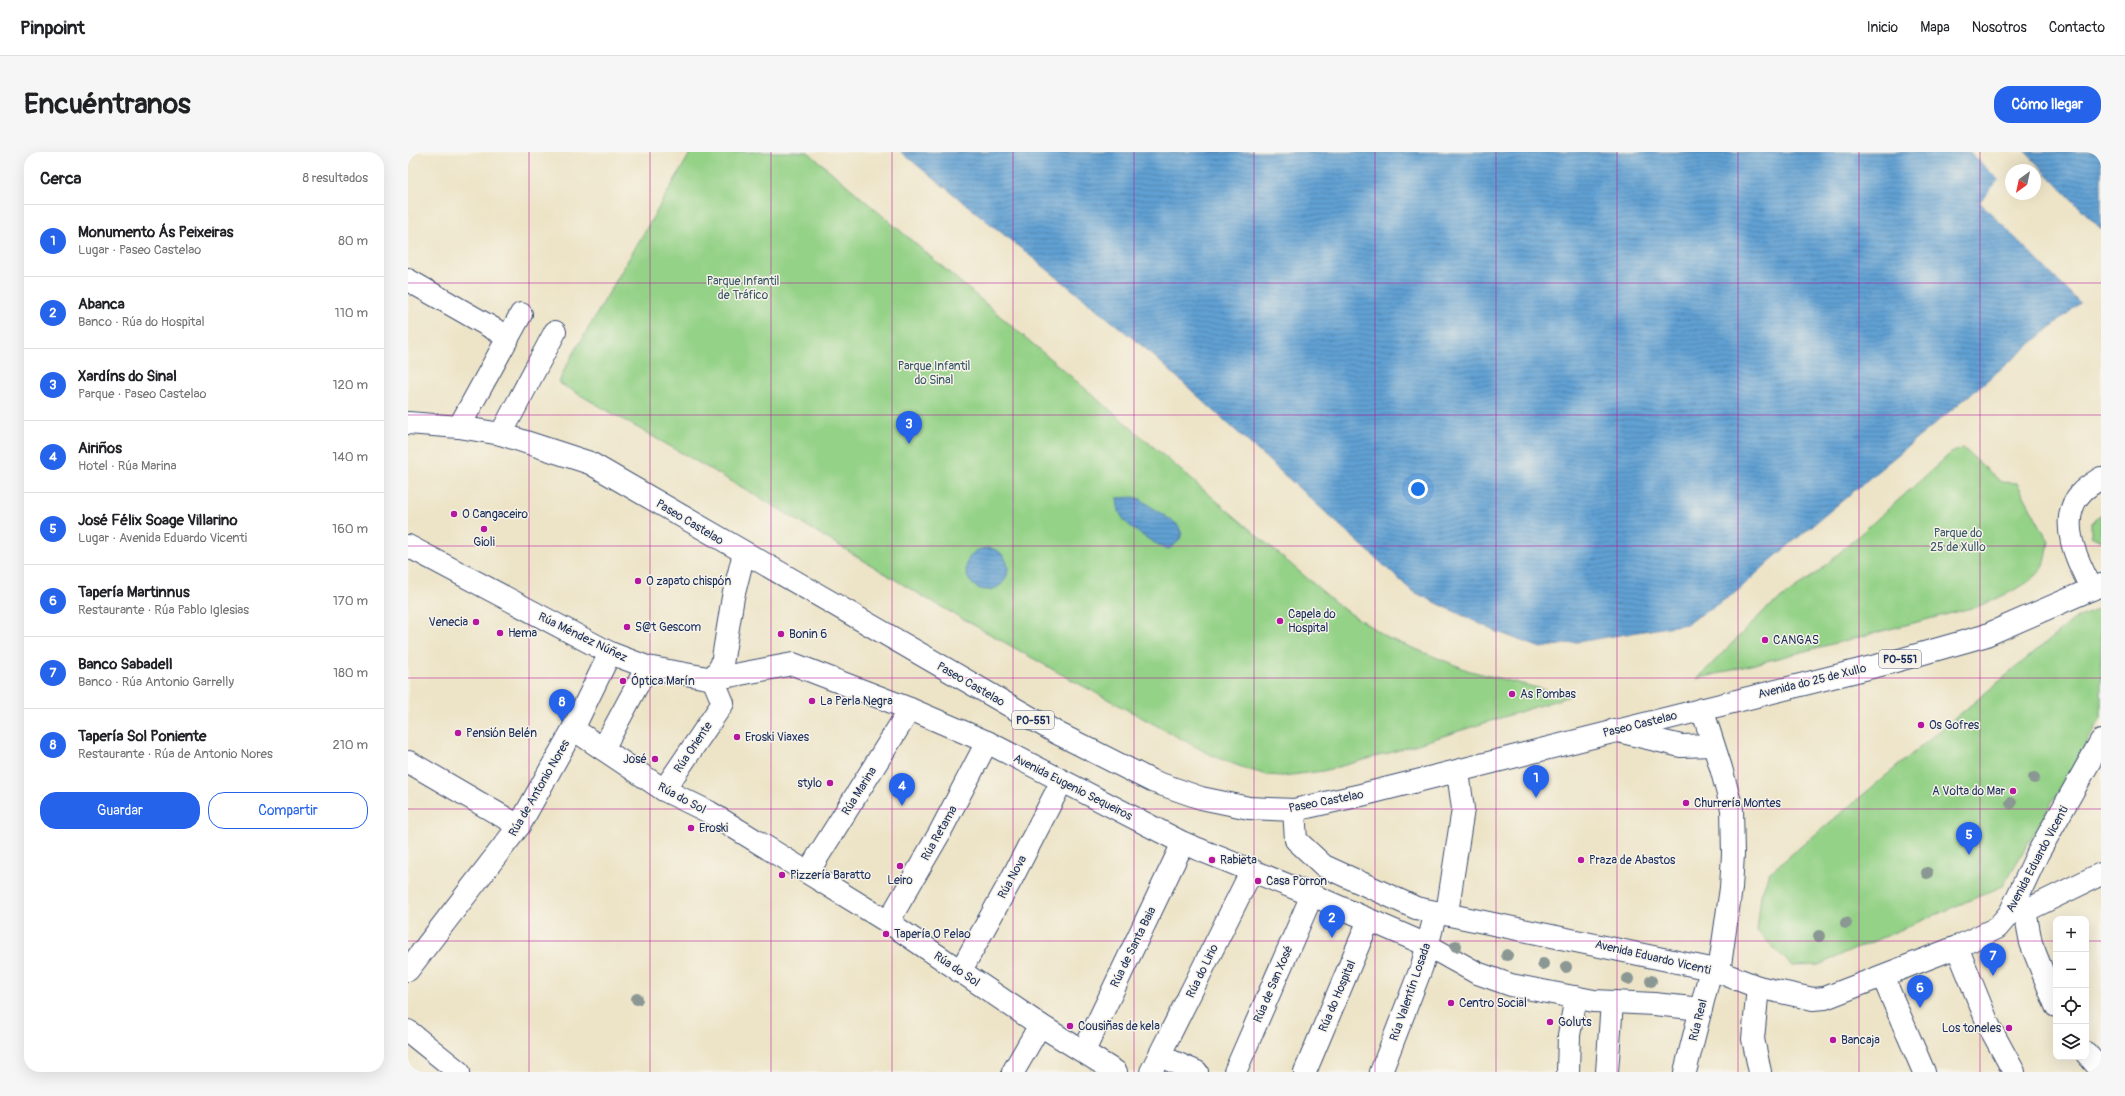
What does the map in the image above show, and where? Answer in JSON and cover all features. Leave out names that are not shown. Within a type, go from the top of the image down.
[{"type":"street","points":[[408,280],[508,337]]},
{"type":"street","points":[[459,427],[521,314]]},
{"type":"street","points":[[501,434],[555,332]]},
{"type":"street","name":"Paseo Castelao","points":[[408,423],[459,427],[501,434],[590,463],[1057,733],[1152,781],[1201,798],[1249,808],[1294,810],[1458,772],[1614,730],[1702,709]]},
{"type":"street","points":[[2097,587],[2076,559],[2070,531],[2071,511],[2080,493],[2101,478]]},
{"type":"street","name":"Rúa Méndez Núñez","points":[[408,546],[610,653],[647,667],[713,679]]},
{"type":"street","points":[[713,679],[722,664],[733,597],[744,553]]},
{"type":"street","name":"Avenida do 25 de Xullo","points":[[1702,709],[1984,636],[2097,587]]},
{"type":"street","name":"Rúa de Antonio Nores","points":[[408,970],[519,826],[573,729],[610,653]]},
{"type":"street","name":"Avenida Eugenio Sequeiros","points":[[713,679],[793,664],[910,709],[987,742],[1183,843],[1312,895],[1427,945],[1477,973],[1511,985],[1594,1001],[1701,1009]]},
{"type":"street","points":[[603,749],[647,667]]},
{"type":"street","name":"Rúa Oriente","points":[[664,790],[723,703],[713,679]]},
{"type":"street","name":"Rúa Marina","points":[[808,872],[910,709]]},
{"type":"street","name":"Rúa Real","points":[[1685,1072],[1701,1009],[1715,971],[1731,888],[1733,854],[1732,809],[1702,709]]},
{"type":"street","name":"Rúa do Sol","points":[[573,729],[664,790],[709,812],[888,922],[1040,1025],[1116,1072]]},
{"type":"street","points":[[1614,730],[1681,746],[1713,745]]},
{"type":"street","name":"Avenida Eduardo Vicenti","points":[[1294,810],[1296,840],[1324,866],[1416,908],[1441,912],[1715,971],[1758,987],[1813,999],[1825,998],[1957,948],[1997,928],[2010,913],[2022,904],[2038,853],[2101,741]]},
{"type":"street","name":"Rúa Retama","points":[[888,922],[939,834],[987,742]]},
{"type":"street","points":[[409,762],[519,826]]},
{"type":"street","name":"Rúa Valentín Losada","points":[[1381,1072],[1422,966],[1427,945],[1441,912],[1463,809],[1458,772]]},
{"type":"street","name":"Rúa Nova","points":[[960,972],[1011,880],[1062,781]]},
{"type":"street","name":"Rúa de Santa Baia","points":[[1084,1051],[1183,843]]},
{"type":"street","name":"Rúa do Lirio","points":[[1156,1064],[1252,870]]},
{"type":"street","points":[[2053,999],[2030,943],[2022,904],[2101,874]]},
{"type":"street","name":"Rúa de San Xosé","points":[[1235,1072],[1312,895]]},
{"type":"street","name":"Rúa do Hospital","points":[[1304,1072],[1369,920]]},
{"type":"street","points":[[1957,948],[1989,1026],[2014,1072]]},
{"type":"street","points":[[1883,977],[1924,1072]]},
{"type":"street","points":[[1758,987],[1753,1039],[1760,1072]]},
{"type":"street","points":[[1568,1072],[1569,1035],[1576,997]]},
{"type":"street","points":[[1607,1072],[1612,1002]]},
{"type":"street","points":[[1013,1072],[1040,1025]]},
{"type":"street","points":[[408,1031],[459,1072]]},
{"type":"street","points":[[2089,1056],[2101,1070]]},
{"type":"street","points":[[1156,1064],[1197,1072]]},
{"type":"green space","points":[[691,152],[808,152],[1342,608],[1388,638],[1470,671],[1570,696],[1386,754],[1323,771],[1283,776],[1267,775],[1244,768],[1213,756],[1059,673],[922,596],[759,497],[559,383],[564,370]]},
{"type":"green space","name":"Parque do 25 de Xullo","points":[[1963,448],[2001,482],[2017,483],[2049,542],[2043,567],[2038,574],[2031,580],[2005,595],[1979,606],[1697,679],[1765,610],[1818,572],[1951,453]]},
{"type":"green space","points":[[2101,514],[2101,541],[2091,536],[2091,524]]},
{"type":"green space","points":[[2101,608],[2101,718],[2003,886],[1818,965],[1792,966],[1757,931],[1761,895],[1769,873],[2073,620]]},
{"type":"water","points":[[901,152],[1970,152],[2000,180],[1980,202],[2080,303],[1771,560],[1735,593],[1686,624],[1541,648],[1495,631],[1412,591],[1145,348]]},
{"type":"water","points":[[2025,152],[2101,152],[2101,229],[2041,168],[2041,164],[2037,164]]},
{"type":"water","points":[[1134,497],[1140,499],[1178,525],[1182,534],[1179,541],[1169,549],[1143,536],[1130,526],[1122,517],[1118,508],[1117,498]]},
{"type":"water","points":[[987,548],[1002,554],[1008,569],[1002,584],[987,590],[972,584],[966,569],[972,554]]},
{"type":"pier","points":[[1970,152],[1973,152],[2002,180],[1983,202],[2082,304],[1980,202],[1999,180]]},
{"type":"pier","points":[[2023,152],[2025,152],[2037,164]]},
{"type":"pier","points":[[2041,169],[2101,231],[2041,170]]},
{"type":"place","name":"Xardíns do Sinal","points":[[909,444]]},
{"type":"place","name":"O Cangaceiro","points":[[454,514]]},
{"type":"place","name":"Gioli","points":[[484,529]]},
{"type":"place","name":"O zapato chispón","points":[[638,581]]},
{"type":"place","name":"Capela do Hospital","points":[[1280,621]]},
{"type":"place","name":"Venecia","points":[[476,622]]},
{"type":"place","name":"S@t Gescom","points":[[627,627]]},
{"type":"place","name":"Hema","points":[[500,633]]},
{"type":"place","name":"Bonin 6","points":[[781,634]]},
{"type":"place","name":"CANGAS","points":[[1765,640]]},
{"type":"place","name":"Óptica Marín","points":[[623,681]]},
{"type":"place","name":"As Pombas","points":[[1512,694]]},
{"type":"place","name":"La Perla Negra","points":[[812,701]]},
{"type":"place","name":"Tapería Sol Poniente","points":[[562,722]]},
{"type":"place","name":"Os Gofres","points":[[1921,725]]},
{"type":"place","name":"Pensión Belén","points":[[458,733]]},
{"type":"place","name":"Eroski Viaxes","points":[[737,737]]},
{"type":"place","name":"José","points":[[655,759]]},
{"type":"place","name":"stylo","points":[[830,783]]},
{"type":"place","name":"A Volta do Mar","points":[[2013,791]]},
{"type":"place","name":"Monumento Ás Peixeiras","points":[[1536,798]]},
{"type":"place","name":"Churrería Montes","points":[[1686,803]]},
{"type":"place","name":"Airiños","points":[[902,806]]},
{"type":"place","name":"Eroski","points":[[691,828]]},
{"type":"place","name":"José Félix Soage Villarino","points":[[1969,855]]},
{"type":"place","name":"Rabieta","points":[[1212,860]]},
{"type":"place","name":"Praza de Abastos","points":[[1581,860]]},
{"type":"place","name":"Leiro","points":[[900,866]]},
{"type":"place","name":"Pizzería Baratto","points":[[782,875]]},
{"type":"place","name":"Casa Porron","points":[[1258,881]]},
{"type":"place","name":"Tapería O Pelao","points":[[886,934]]},
{"type":"place","name":"Abanca","points":[[1332,938]]},
{"type":"place","name":"Banco Sabadell","points":[[1993,976]]},
{"type":"place","name":"Centro Social","points":[[1451,1003]]},
{"type":"place","name":"Tapería Martinnus","points":[[1920,1008]]},
{"type":"place","name":"Goluts","points":[[1550,1022]]},
{"type":"place","name":"Cousiñas de kela","points":[[1070,1026]]},
{"type":"place","name":"Los toneles","points":[[2009,1028]]},
{"type":"place","name":"Bancaja","points":[[1833,1040]]},
{"type":"park label","name":"Parque Infantil de Tráfico","points":[[743,288]]},
{"type":"park label","name":"Parque Infantil do Sinal","points":[[934,373]]}]
